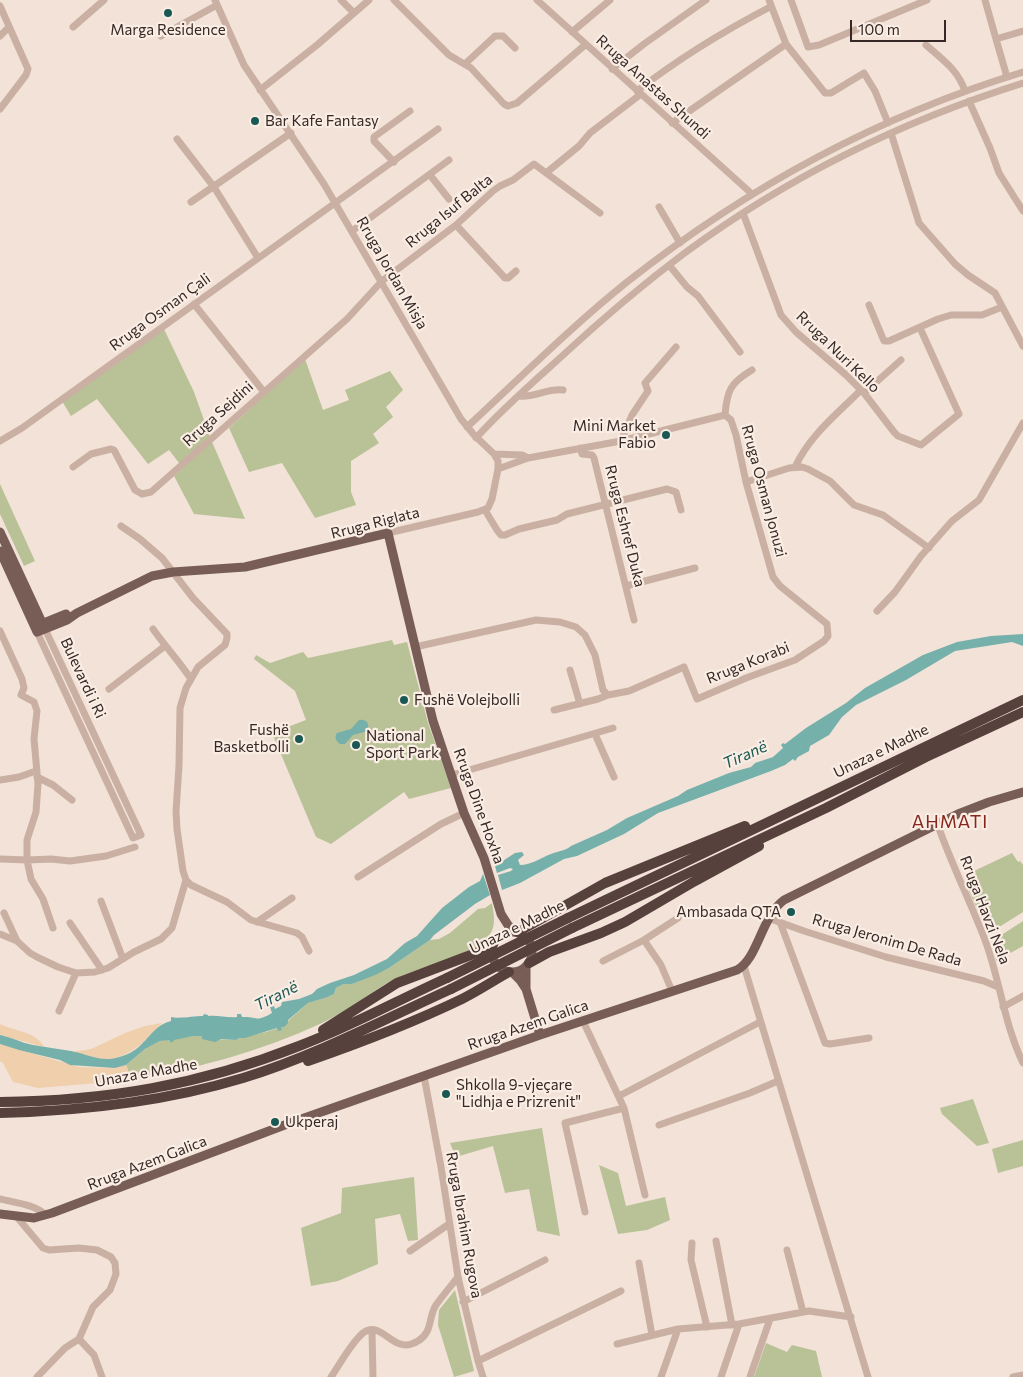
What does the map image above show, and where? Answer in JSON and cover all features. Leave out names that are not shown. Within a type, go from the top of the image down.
[{"type":"highway","name":"Unaza e Madhe","points":[[0,1102],[102,1097],[150,1089],[194,1081],[275,1056],[447,978],[1023,700]]},
{"type":"highway","name":"Unaza e Madhe","points":[[0,1113],[76,1110],[163,1098],[234,1081],[284,1064],[451,989],[572,928],[1023,712]]},
{"type":"highway","points":[[516,932],[605,883],[738,829],[810,796],[873,772]]},
{"type":"highway","points":[[528,964],[549,952],[625,922],[736,859],[846,802],[878,782]]},
{"type":"highway","points":[[150,1089],[230,1066],[305,1038],[346,1016],[397,983],[476,953],[496,940]]},
{"type":"highway","points":[[163,1098],[188,1097],[245,1083],[370,1039],[460,999],[510,972]]},
{"type":"main road","name":"Bulevardi i Ri","points":[[0,532],[40,628]]},
{"type":"main road","name":"Rruga Riglata","points":[[40,628],[67,620],[142,580],[173,572],[245,567],[388,534]]},
{"type":"main road","name":"Rruga Dine Hoxha","points":[[388,534],[428,703],[464,813],[484,858],[500,909],[508,925],[527,938],[531,946],[532,955],[528,964],[526,989]]},
{"type":"main road","name":"Bulevardi i Ri","points":[[0,551],[40,628]]},
{"type":"main road","points":[[744,966],[768,918],[777,905],[799,891],[937,823],[976,806],[1023,792]]},
{"type":"main road","name":"Rruga Dine Hoxha","points":[[500,909],[496,940],[491,950],[494,961],[501,969],[510,972],[520,980],[526,989],[540,1035]]},
{"type":"main road","points":[[496,940],[504,933],[516,932]]},
{"type":"main road","points":[[510,972],[521,970],[528,964]]},
{"type":"main road","name":"Rruga Azem Galica","points":[[0,1214],[34,1218],[46,1215],[268,1131],[540,1035],[738,970],[744,966]]},
{"type":"street","points":[[73,27],[104,0]]},
{"type":"street","points":[[341,0],[354,13]]},
{"type":"street","points":[[260,90],[317,45],[369,0]]},
{"type":"street","points":[[394,0],[449,55],[466,64],[508,106],[517,102],[585,44]]},
{"type":"street","name":"Rruga Anastas Shundi","points":[[537,0],[752,194]]},
{"type":"street","points":[[572,32],[610,0]]},
{"type":"street","points":[[612,69],[706,0]]},
{"type":"street","points":[[791,0],[808,47],[819,45],[926,0]]},
{"type":"street","points":[[985,0],[1007,76]]},
{"type":"street","points":[[161,36],[216,3]]},
{"type":"street","name":"Rruga Jordan Misja","points":[[216,3],[241,59],[336,204],[467,427]]},
{"type":"street","points":[[600,213],[546,173],[580,146],[590,133],[609,120],[669,68],[770,3],[786,44],[826,94],[831,93],[864,72],[875,91],[888,123]]},
{"type":"street","points":[[0,6],[28,69],[26,75],[0,109]]},
{"type":"street","points":[[0,36],[9,27]]},
{"type":"street","points":[[996,39],[1023,31]]},
{"type":"street","points":[[466,64],[495,36],[503,36],[515,48]]},
{"type":"street","points":[[672,123],[786,44]]},
{"type":"street","points":[[926,45],[953,68],[962,81],[965,91]]},
{"type":"street","points":[[681,510],[676,492],[671,489],[567,514],[557,520],[505,535],[501,534],[485,510],[490,505],[498,460],[467,427],[626,283],[680,243],[752,194],[821,154],[888,123],[965,91],[1023,72]]},
{"type":"street","points":[[476,438],[615,308],[669,265],[743,212],[824,166],[891,133],[969,101],[1023,83]]},
{"type":"street","points":[[969,101],[990,148],[998,173],[1023,210]]},
{"type":"street","points":[[394,162],[374,140],[374,137],[410,111]]},
{"type":"street","name":"Rruga Osman Çali","points":[[0,441],[22,428],[438,130]]},
{"type":"street","points":[[891,133],[919,222],[955,264],[995,293],[1023,346]]},
{"type":"street","points":[[191,202],[291,134]]},
{"type":"street","points":[[177,139],[214,187],[258,258]]},
{"type":"street","points":[[352,231],[449,160]]},
{"type":"street","name":"Rruga Isuf Balta","points":[[382,281],[456,225],[500,186],[513,180],[534,164],[546,173]]},
{"type":"street","points":[[430,175],[449,198]]},
{"type":"street","points":[[658,207],[680,243]]},
{"type":"street","name":"Rruga Nuri Kello","points":[[743,212],[781,315],[796,332],[863,391],[898,436],[921,445],[959,414],[920,328]]},
{"type":"street","points":[[456,225],[505,278],[508,278],[516,271]]},
{"type":"street","points":[[669,265],[698,296],[740,352]]},
{"type":"street","name":"Rruga Sejdini","points":[[73,467],[91,454],[111,449],[114,450],[135,490],[146,494],[151,492],[347,319],[382,281]]},
{"type":"street","points":[[194,304],[264,392]]},
{"type":"street","points":[[869,305],[884,341],[951,315],[982,315],[1002,307]]},
{"type":"street","points":[[621,441],[632,415],[648,392],[644,384],[676,347]]},
{"type":"street","points":[[795,467],[800,456],[814,437],[863,391],[902,360]]},
{"type":"street","points":[[725,415],[728,393],[731,386],[752,370]]},
{"type":"street","points":[[519,396],[530,396],[555,389],[562,390]]},
{"type":"street","name":"Rruga Osman Jonuzi","points":[[498,468],[528,458],[621,441],[725,415],[731,420],[736,435],[746,482],[773,577],[780,586],[825,621],[828,632]]},
{"type":"street","points":[[877,611],[952,521],[979,500],[1023,423]]},
{"type":"street","name":"Rruga Eshref Duka","points":[[580,448],[582,454],[594,458],[634,620]]},
{"type":"street","name":"Rruga Osman Jonuzi","points":[[494,454],[522,455],[528,458]]},
{"type":"street","points":[[746,482],[795,467],[808,468],[830,481],[854,505],[883,515],[929,548]]},
{"type":"street","name":"Rruga Riglata","points":[[388,534],[485,510]]},
{"type":"street","points":[[0,934],[17,941],[30,953],[58,967],[76,973],[102,970],[161,939],[172,928],[186,880],[178,843],[176,811],[180,708],[186,688],[198,666],[224,644],[227,634],[193,598],[152,549],[121,526]]},
{"type":"street","points":[[626,586],[696,568]]},
{"type":"street","points":[[415,647],[536,620],[560,622],[576,627],[585,635],[594,655],[603,690],[608,696],[554,710]]},
{"type":"street","name":"Bulevardi i Ri","points":[[40,628],[141,835],[133,838],[40,628]]},
{"type":"street","points":[[154,629],[191,679]]},
{"type":"street","points":[[0,631],[22,679],[24,688],[20,695],[34,702],[36,706],[34,739],[38,784],[36,812],[27,840],[26,860],[31,879],[47,908],[53,928]]},
{"type":"street","name":"Rruga Korabi","points":[[608,696],[629,690],[684,667],[697,699],[795,660],[824,641],[828,632]]},
{"type":"street","points":[[109,689],[165,646]]},
{"type":"street","points":[[570,670],[580,704]]},
{"type":"street","points":[[452,775],[614,728]]},
{"type":"street","points":[[595,734],[614,777]]},
{"type":"street","points":[[0,780],[36,774],[72,800]]},
{"type":"street","points":[[358,877],[441,824],[464,813]]},
{"type":"street","name":"Rruga Havzi Nela","points":[[937,823],[952,864],[985,940],[1002,1007],[1023,1063]]},
{"type":"street","points":[[1,859],[70,861],[106,856],[135,847]]},
{"type":"street","points":[[186,880],[191,885],[227,902],[251,920],[297,933],[302,937],[309,951]]},
{"type":"street","points":[[257,922],[292,898]]},
{"type":"street","points":[[101,902],[123,959]]},
{"type":"street","points":[[4,913],[17,941]]},
{"type":"street","points":[[603,961],[644,940],[678,918]]},
{"type":"street","name":"Rruga Jeronim De Rada","points":[[768,918],[886,956],[984,981],[998,987]]},
{"type":"street","points":[[780,922],[825,1044],[869,1038]]},
{"type":"street","points":[[70,923],[102,970]]},
{"type":"street","points":[[644,940],[661,965],[672,991]]},
{"type":"street","points":[[744,966],[868,1377]]},
{"type":"street","points":[[59,1011],[76,973]]},
{"type":"street","points":[[1002,1007],[1023,996]]},
{"type":"street","points":[[582,1021],[624,1108],[645,1195]]},
{"type":"street","points":[[619,1096],[760,1022]]},
{"type":"street","name":"Rruga Ibrahim Rugova","points":[[424,1076],[441,1167],[458,1277],[483,1377]]},
{"type":"street","points":[[659,1125],[750,1094],[778,1081]]},
{"type":"street","points":[[585,1212],[564,1123],[624,1108]]},
{"type":"street","points":[[0,1199],[41,1210],[46,1215]]},
{"type":"street","points":[[16,1216],[43,1248],[49,1250],[79,1248],[97,1250],[111,1257],[115,1264],[116,1274],[110,1290],[93,1307],[79,1339],[65,1348],[37,1377]]},
{"type":"street","points":[[410,1252],[449,1224]]},
{"type":"street","points":[[716,1241],[736,1325],[721,1377]]},
{"type":"street","points":[[692,1243],[691,1260],[706,1326]]},
{"type":"street","points":[[787,1250],[803,1312]]},
{"type":"street","points":[[463,1302],[545,1260]]},
{"type":"street","points":[[639,1263],[652,1335]]},
{"type":"street","points":[[331,1377],[358,1339],[366,1331],[380,1331],[394,1343],[402,1346],[419,1341],[425,1335],[432,1322],[435,1306],[458,1277]]},
{"type":"street","points":[[478,1361],[621,1291]]},
{"type":"street","points":[[617,1344],[678,1329],[736,1325],[809,1311],[850,1316]]},
{"type":"street","points":[[750,1377],[770,1319]]},
{"type":"street","points":[[661,1377],[678,1329]]},
{"type":"street","points":[[372,1330],[373,1377]]},
{"type":"street","points":[[79,1339],[94,1356],[102,1377]]},
{"type":"street","points":[[1013,1377],[1023,1375]]},
{"type":"green space","points":[[163,327],[194,392],[210,437],[245,519],[194,514],[174,476],[183,468],[169,450],[148,464],[97,399],[71,416],[62,401]]},
{"type":"green space","points":[[305,359],[323,410],[349,400],[345,390],[390,371],[403,390],[386,407],[393,417],[373,434],[379,443],[351,461],[351,492],[356,505],[315,518],[282,463],[249,472],[229,428]]},
{"type":"green space","points":[[0,484],[35,561],[24,566],[0,514]]},
{"type":"green space","name":"National Sport Park","points":[[392,640],[394,645],[407,642],[428,723],[451,788],[409,799],[404,792],[331,844],[316,837],[272,733],[306,720],[295,691],[254,659],[256,655],[270,663],[303,652],[308,658]]},
{"type":"green space","points":[[1012,853],[1018,862],[1020,861],[1023,865],[1023,912],[988,934],[966,884],[973,878],[972,872]]},
{"type":"green space","points":[[492,903],[494,921],[492,930],[480,944],[458,955],[390,981],[349,1009],[322,1023],[274,1043],[224,1059],[173,1072],[121,1081],[128,1070],[126,1065],[145,1049],[160,1041],[197,1035],[203,1036],[203,1039],[236,1040],[281,1027],[308,1003],[334,994],[336,988],[344,984],[352,984],[389,968],[430,940],[439,939],[450,933],[478,909],[485,908]]},
{"type":"green space","points":[[1023,921],[1023,946],[996,961],[992,941]]},
{"type":"green space","points":[[973,1099],[989,1143],[977,1146],[942,1114],[940,1108]]},
{"type":"green space","points":[[542,1128],[560,1236],[537,1231],[529,1189],[505,1193],[493,1146],[456,1157],[450,1143]]},
{"type":"green space","points":[[1023,1140],[1023,1166],[998,1173],[992,1149]]},
{"type":"green space","points":[[599,1165],[618,1173],[626,1206],[665,1197],[670,1220],[647,1230],[618,1234]]},
{"type":"green space","points":[[414,1177],[418,1240],[408,1241],[400,1214],[375,1219],[378,1264],[338,1281],[311,1286],[301,1228],[341,1213],[342,1188]]},
{"type":"green space","points":[[455,1290],[474,1371],[454,1377],[438,1325],[439,1310]]},
{"type":"green space","points":[[766,1343],[787,1352],[792,1345],[816,1351],[822,1377],[754,1377]]},
{"type":"sand","points":[[162,1023],[141,1044],[125,1055],[116,1058],[95,1059],[72,1052],[91,1049],[125,1033],[145,1026]]},
{"type":"sand","points":[[0,1024],[31,1035],[41,1042],[44,1047],[0,1035]]},
{"type":"sand","points":[[0,1044],[79,1067],[115,1068],[126,1065],[128,1070],[121,1081],[38,1088],[13,1082],[0,1061]]},
{"type":"water","points":[[1023,634],[1023,646],[1012,642],[955,651],[906,680],[856,705],[842,717],[829,735],[810,746],[809,751],[798,757],[795,761],[793,759],[771,771],[658,813],[624,834],[577,856],[564,859],[520,883],[502,890],[498,875],[513,869],[510,868],[497,873],[495,866],[515,853],[522,852],[524,855],[518,860],[520,865],[532,863],[607,830],[627,818],[678,796],[687,790],[773,757],[783,748],[781,745],[783,743],[785,744],[865,688],[923,655],[957,642],[991,636]]},
{"type":"water","points":[[359,720],[364,720],[367,723],[367,731],[353,735],[345,744],[340,744],[336,734],[351,729]]},
{"type":"water","points":[[483,874],[490,895],[389,968],[352,984],[344,984],[336,988],[334,994],[308,1003],[288,1020],[284,1027],[281,1027],[282,1030],[278,1031],[277,1028],[245,1038],[236,1040],[221,1039],[215,1042],[202,1039],[202,1036],[193,1036],[174,1040],[173,1042],[170,1042],[170,1040],[160,1041],[145,1049],[126,1065],[115,1068],[70,1065],[60,1060],[0,1044],[0,1035],[33,1045],[106,1059],[121,1057],[130,1053],[159,1027],[171,1021],[171,1017],[182,1018],[203,1016],[204,1014],[208,1016],[237,1017],[237,1014],[241,1014],[242,1017],[262,1018],[272,1013],[270,1007],[274,1006],[275,1009],[281,1006],[282,1002],[312,994],[317,989],[354,975],[387,959],[405,943],[417,936],[442,908],[480,881]]},
{"type":"place","name":"Marga Residence","points":[[168,13]]},
{"type":"place","name":"Bar Kafe Fantasy","points":[[255,121]]},
{"type":"place","name":"Mini Market Fabio","points":[[666,435]]},
{"type":"place","name":"Fushë Volejbolli","points":[[404,700]]},
{"type":"place","name":"Fushë Basketbolli","points":[[299,739]]},
{"type":"place","name":"National Sport Park","points":[[356,745]]},
{"type":"place","name":"Ambasada QTA","points":[[791,912]]},
{"type":"place","name":"Shkolla 9-vjeçare \"Lidhja e Prizrenit\"","points":[[446,1094]]},
{"type":"place","name":"Ukperaj","points":[[275,1122]]},
{"type":"district","name":"AHMATI","points":[[950,822]]},
{"type":"water label","name":"Tiranë","points":[[745,755]]},
{"type":"water label","name":"Tiranë","points":[[276,996]]}]
